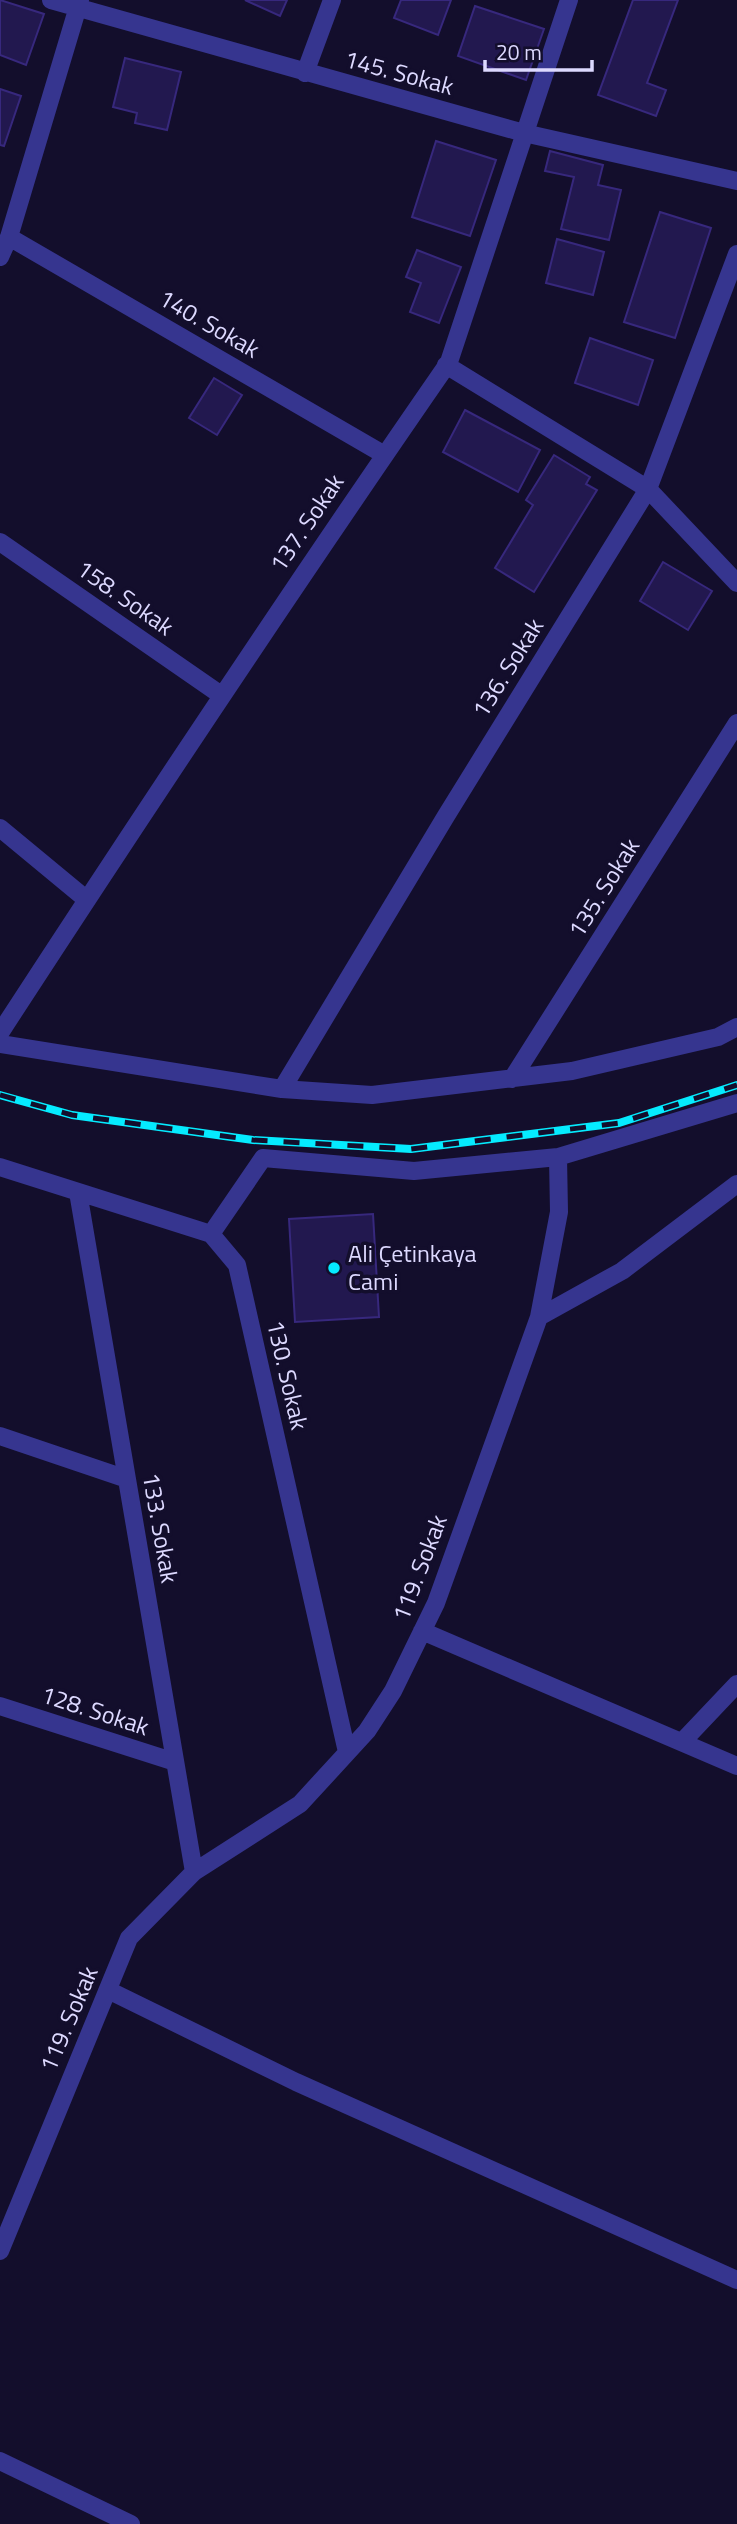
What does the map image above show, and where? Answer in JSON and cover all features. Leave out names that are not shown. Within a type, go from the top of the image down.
[{"type":"street","name":"145. Sokak","points":[[51,0],[78,4],[306,73],[524,133],[737,181]]},
{"type":"street","points":[[306,73],[332,0]]},
{"type":"street","name":"137. Sokak","points":[[0,1032],[221,695],[446,365],[569,0]]},
{"type":"street","points":[[0,257],[9,237],[78,4]]},
{"type":"street","name":"140. Sokak","points":[[9,237],[383,454]]},
{"type":"street","name":"136. Sokak","points":[[282,1089],[446,816],[648,489],[737,254]]},
{"type":"street","points":[[446,365],[648,489],[737,583]]},
{"type":"street","name":"158. Sokak","points":[[0,542],[221,695]]},
{"type":"street","name":"135. Sokak","points":[[512,1079],[737,723]]},
{"type":"street","points":[[0,828],[87,900]]},
{"type":"street","points":[[0,1044],[282,1089],[372,1096],[572,1071],[718,1037],[737,1027]]},
{"type":"street","points":[[0,1167],[211,1234],[263,1158],[414,1171],[558,1157],[737,1102]]},
{"type":"street","name":"119. Sokak","points":[[0,2250],[130,1938],[194,1872],[300,1804],[367,1731],[393,1691],[436,1603],[539,1317],[559,1212],[558,1157]]},
{"type":"street","points":[[539,1317],[622,1271],[737,1184]]},
{"type":"street","name":"133. Sokak","points":[[78,1192],[194,1872]]},
{"type":"street","name":"130. Sokak","points":[[211,1234],[237,1265],[347,1752]]},
{"type":"street","points":[[0,1436],[127,1479]]},
{"type":"street","points":[[422,1631],[737,1766]]},
{"type":"street","points":[[682,1742],[737,1684]]},
{"type":"street","name":"128. Sokak","points":[[0,1706],[175,1762]]},
{"type":"street","points":[[108,1990],[296,2082],[737,2280]]},
{"type":"street","points":[[0,2461],[131,2524]]},
{"type":"building","points":[[0,0],[44,14],[26,65],[0,55]]},
{"type":"building","points":[[245,0],[287,0],[280,16]]},
{"type":"building","points":[[401,0],[451,0],[438,35],[394,18]]},
{"type":"building","points":[[633,0],[678,0],[647,83],[666,90],[656,116],[598,95]]},
{"type":"building","points":[[475,6],[544,29],[526,80],[458,56]]},
{"type":"building","points":[[125,58],[181,72],[167,130],[135,123],[137,113],[113,107]]},
{"type":"building","points":[[0,89],[21,96],[4,146],[0,145]]},
{"type":"building","points":[[436,141],[496,160],[470,236],[412,217]]},
{"type":"building","points":[[550,151],[603,165],[598,185],[621,190],[609,240],[561,229],[574,177],[545,171]]},
{"type":"building","points":[[660,212],[711,228],[675,338],[624,322]]},
{"type":"building","points":[[557,239],[604,252],[593,295],[546,283]]},
{"type":"building","points":[[417,250],[461,267],[439,323],[410,312],[421,283],[406,277]]},
{"type":"building","points":[[590,338],[653,360],[638,405],[575,383]]},
{"type":"building","points":[[214,378],[242,395],[217,435],[189,418]]},
{"type":"building","points":[[465,410],[540,450],[518,492],[443,452]]},
{"type":"building","points":[[554,455],[590,477],[586,484],[597,490],[534,592],[495,568],[533,505],[526,500]]},
{"type":"building","points":[[663,562],[712,591],[688,630],[640,601]]},
{"type":"building","name":"Ali Çetinkaya Cami","points":[[373,1214],[379,1317],[295,1322],[289,1219]]},
{"type":"railway","points":[[0,1095],[72,1115],[253,1140],[411,1149],[619,1123],[737,1085]]},
{"type":"place","name":"Ali Çetinkaya Cami","points":[[334,1268]]}]
